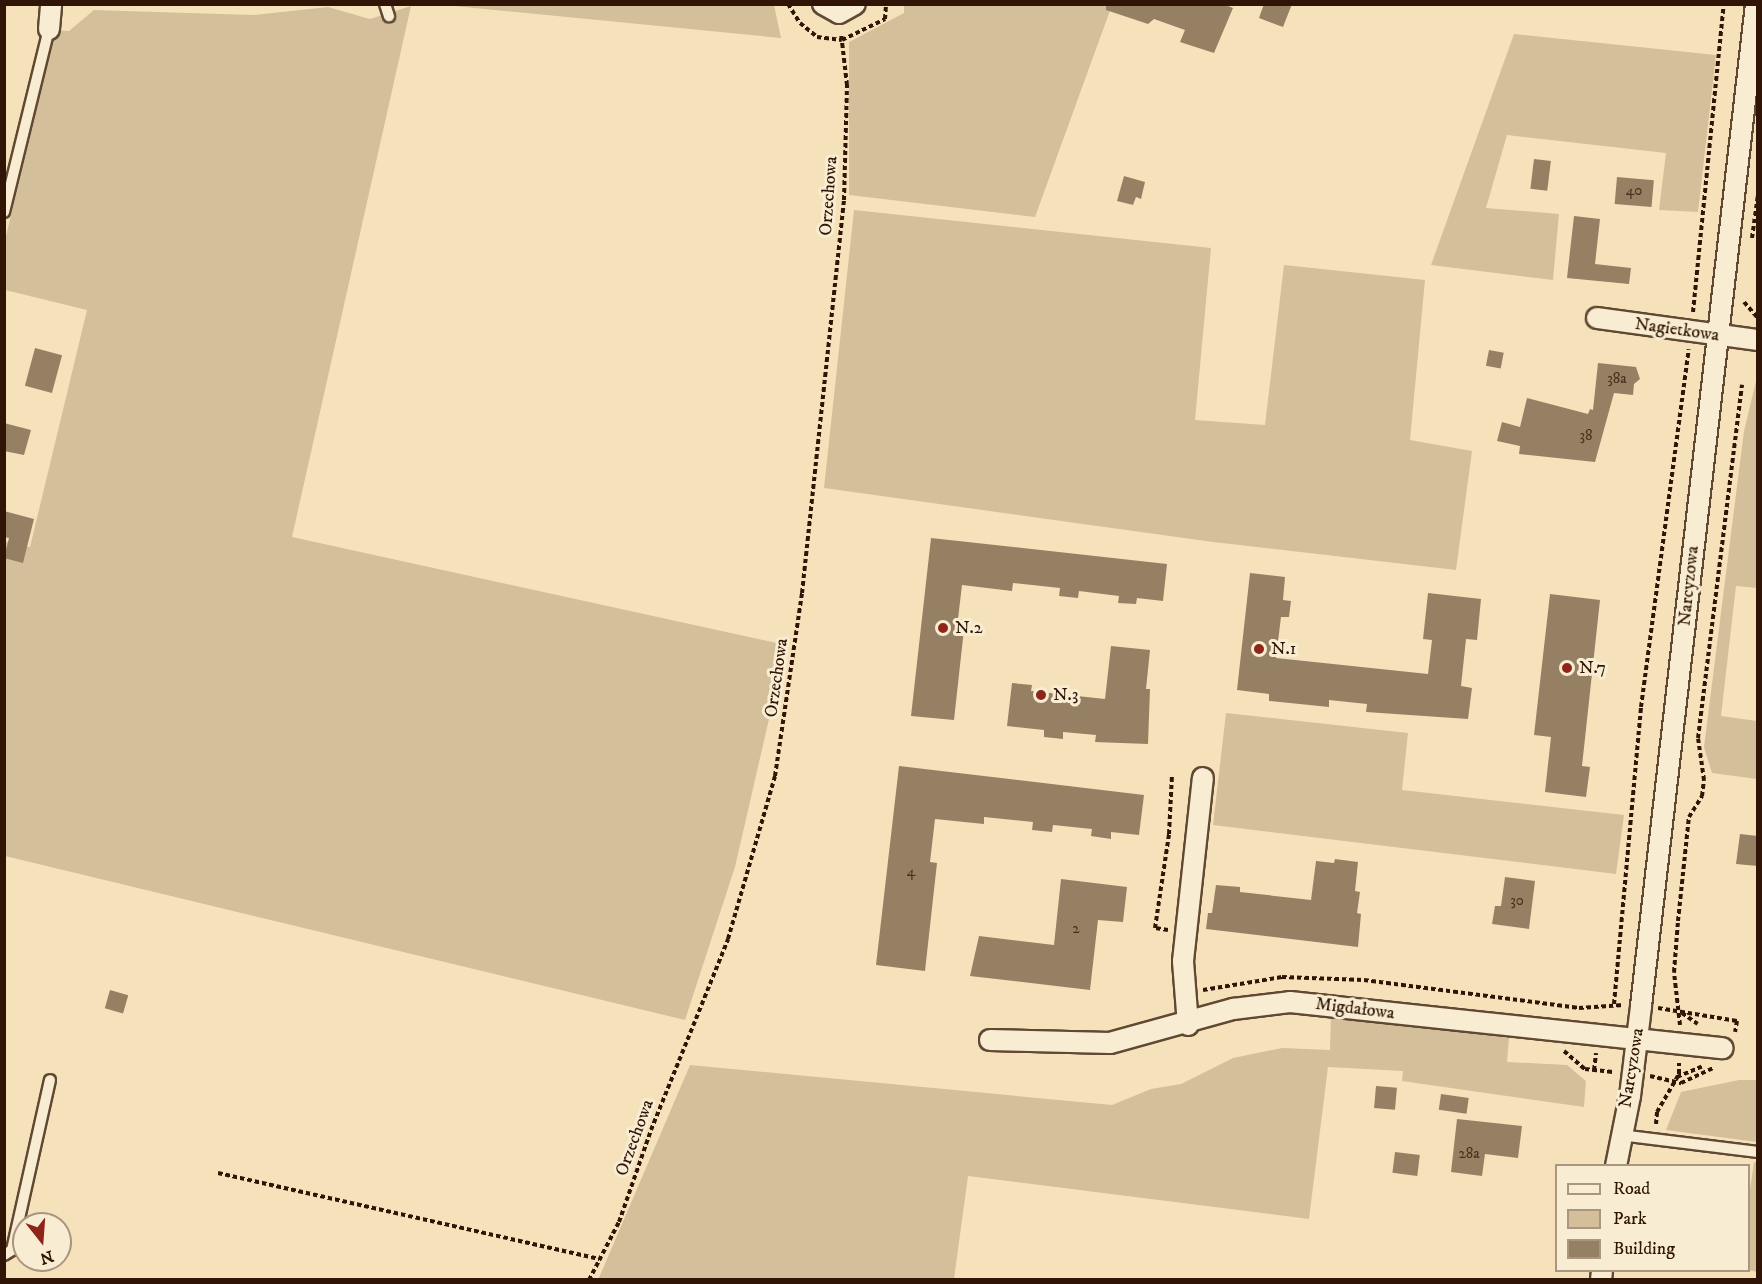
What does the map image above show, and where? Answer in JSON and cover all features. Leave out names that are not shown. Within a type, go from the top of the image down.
[{"type":"street","points":[[50,29],[51,4]]},
{"type":"street","points":[[823,4],[840,13],[855,4]]},
{"type":"street","name":"Narcyzowa","points":[[1616,1164],[1637,1042],[1717,336],[1754,51],[1756,4]]},
{"type":"street","name":"Nagietkowa","points":[[1597,318],[1758,340]]},
{"type":"street","points":[[1188,1024],[1183,961],[1203,778]]},
{"type":"street","name":"Migdałowa","points":[[990,1040],[1110,1043],[1188,1024],[1233,1009],[1290,1002],[1637,1042],[1723,1048]]},
{"type":"lane","points":[[385,4],[389,16]]},
{"type":"lane","points":[[4,212],[50,29]]},
{"type":"lane","points":[[4,1255],[12,1250],[50,1080]]},
{"type":"lane","points":[[1620,1135],[1758,1152]]},
{"type":"path","points":[[1614,1004],[1639,718],[1683,415],[1724,4]]},
{"type":"path","name":"Orzechowa","points":[[589,1280],[618,1222],[651,1130],[728,939],[775,776],[802,593],[844,200],[847,85],[843,47]]},
{"type":"path","points":[[1750,248],[1758,194]]},
{"type":"path","points":[[1744,292],[1744,303],[1758,318]]},
{"type":"path","points":[[1655,1140],[1657,1112],[1673,1079],[1679,1074],[1680,1046],[1674,972],[1689,817],[1702,796],[1704,780],[1698,738],[1742,385]]},
{"type":"path","points":[[1170,942],[1170,930],[1155,928],[1168,834],[1172,775]]},
{"type":"path","points":[[1545,1030],[1585,1069],[1673,1079]]},
{"type":"path","points":[[218,1173],[599,1259]]},
{"type":"green space","points":[[444,5],[774,5],[781,38]]},
{"type":"green space","points":[[904,5],[1112,5],[1035,217],[849,195],[849,42],[904,13]]},
{"type":"green space","points":[[411,6],[292,537],[786,645],[735,867],[685,1020],[5,856],[4,541],[30,547],[87,310],[5,290],[5,240],[56,30],[69,31],[94,10],[253,15],[328,7],[370,19]]},
{"type":"green space","points":[[1514,34],[1716,55],[1698,212],[1659,210],[1666,153],[1507,135],[1486,208],[1559,214],[1553,280],[1431,265]]},
{"type":"green space","points":[[854,210],[1211,248],[1195,420],[1265,425],[1284,265],[1425,280],[1410,440],[1472,451],[1456,570],[1213,542],[824,488]]},
{"type":"green space","points":[[1757,377],[1757,588],[1736,586],[1721,716],[1757,721],[1757,779],[1712,773],[1704,747],[1744,431]]},
{"type":"green space","points":[[1226,713],[1408,733],[1402,790],[1624,815],[1616,874],[1213,825]]},
{"type":"green space","points":[[1331,1012],[1509,1038],[1507,1062],[1567,1065],[1586,1081],[1584,1107],[1402,1081],[1403,1071],[1328,1067],[1309,1219],[968,1176],[954,1279],[598,1280],[690,1065],[1112,1105],[1151,1089],[1181,1084],[1233,1058],[1282,1048],[1330,1050]]},
{"type":"green space","points":[[1739,1080],[1757,1080],[1757,1142],[1666,1130],[1681,1092]]},
{"type":"green space","points":[[1754,1162],[1758,1163],[1757,1272],[1750,1270],[1750,1189]]},
{"type":"building","points":[[1106,4],[1223,4],[1233,8],[1214,53],[1180,42],[1185,30],[1154,19],[1148,24],[1106,10]]},
{"type":"building","points":[[1264,4],[1292,4],[1283,27],[1259,18]]},
{"type":"building","points":[[1534,159],[1551,161],[1547,191],[1530,189]]},
{"type":"building","points":[[1124,176],[1145,182],[1141,199],[1136,197],[1133,205],[1117,201]]},
{"type":"building","points":[[1617,177],[1654,180],[1652,207],[1615,204]]},
{"type":"building","points":[[1574,216],[1600,219],[1595,264],[1631,268],[1629,284],[1567,278]]},
{"type":"building","points":[[35,348],[62,355],[52,393],[25,386]]},
{"type":"building","points":[[1489,350],[1504,353],[1501,369],[1486,366]]},
{"type":"building","points":[[1598,363],[1636,367],[1640,379],[1634,384],[1633,395],[1614,393],[1595,462],[1519,454],[1520,446],[1497,441],[1502,422],[1520,427],[1527,398],[1588,414],[1590,409],[1593,410]]},
{"type":"building","points":[[4,423],[31,430],[24,455],[4,451]]},
{"type":"building","points":[[4,511],[34,519],[23,563],[4,558],[9,538],[4,537]]},
{"type":"building","name":"N.2","points":[[931,538],[1167,564],[1163,601],[1137,598],[1136,604],[1118,603],[1119,596],[1079,591],[1078,598],[1059,596],[1060,588],[1013,583],[1012,591],[962,585],[958,619],[965,620],[954,720],[911,716]]},
{"type":"building","name":"N.1","points":[[1250,573],[1285,577],[1283,600],[1291,601],[1289,617],[1281,617],[1276,658],[1428,674],[1432,640],[1423,639],[1428,593],[1481,599],[1477,640],[1466,639],[1461,686],[1472,688],[1468,719],[1366,712],[1367,704],[1329,700],[1329,707],[1269,701],[1269,694],[1237,690]]},
{"type":"building","name":"N.7","points":[[1550,594],[1600,600],[1582,766],[1590,767],[1586,797],[1545,792],[1551,737],[1534,735]]},
{"type":"building","name":"N.3","points":[[1111,646],[1150,650],[1146,689],[1150,689],[1148,744],[1095,742],[1096,735],[1063,732],[1063,739],[1044,737],[1044,730],[1007,726],[1012,683],[1032,685],[1031,691],[1105,699]]},
{"type":"building","points":[[899,766],[1144,795],[1139,835],[1111,832],[1111,839],[1091,836],[1092,829],[1053,825],[1052,832],[1032,830],[1033,822],[984,817],[984,824],[935,819],[930,862],[937,863],[925,971],[876,965]]},
{"type":"building","points":[[1740,834],[1758,836],[1758,866],[1736,864]]},
{"type":"building","points":[[1335,859],[1358,862],[1355,891],[1360,892],[1357,913],[1361,914],[1358,947],[1206,929],[1208,913],[1212,913],[1216,885],[1240,887],[1240,892],[1311,900],[1316,861],[1334,863]]},
{"type":"building","points":[[1505,877],[1535,881],[1529,929],[1492,924],[1495,906],[1501,906]]},
{"type":"building","points":[[1061,879],[1127,887],[1123,922],[1098,920],[1090,990],[970,976],[979,936],[1054,945]]},
{"type":"building","points":[[110,990],[128,995],[123,1014],[105,1008]]},
{"type":"building","points":[[1376,1086],[1397,1088],[1395,1110],[1374,1108]]},
{"type":"building","points":[[1441,1094],[1469,1098],[1467,1114],[1439,1110]]},
{"type":"building","points":[[1457,1119],[1522,1126],[1518,1158],[1485,1154],[1482,1176],[1451,1172]]},
{"type":"building","points":[[1395,1152],[1420,1155],[1417,1176],[1392,1173]]},
{"type":"place","name":"N.2","points":[[943,628]]},
{"type":"place","name":"N.1","points":[[1259,649]]},
{"type":"place","name":"N.7","points":[[1567,668]]},
{"type":"place","name":"N.3","points":[[1041,695]]}]
